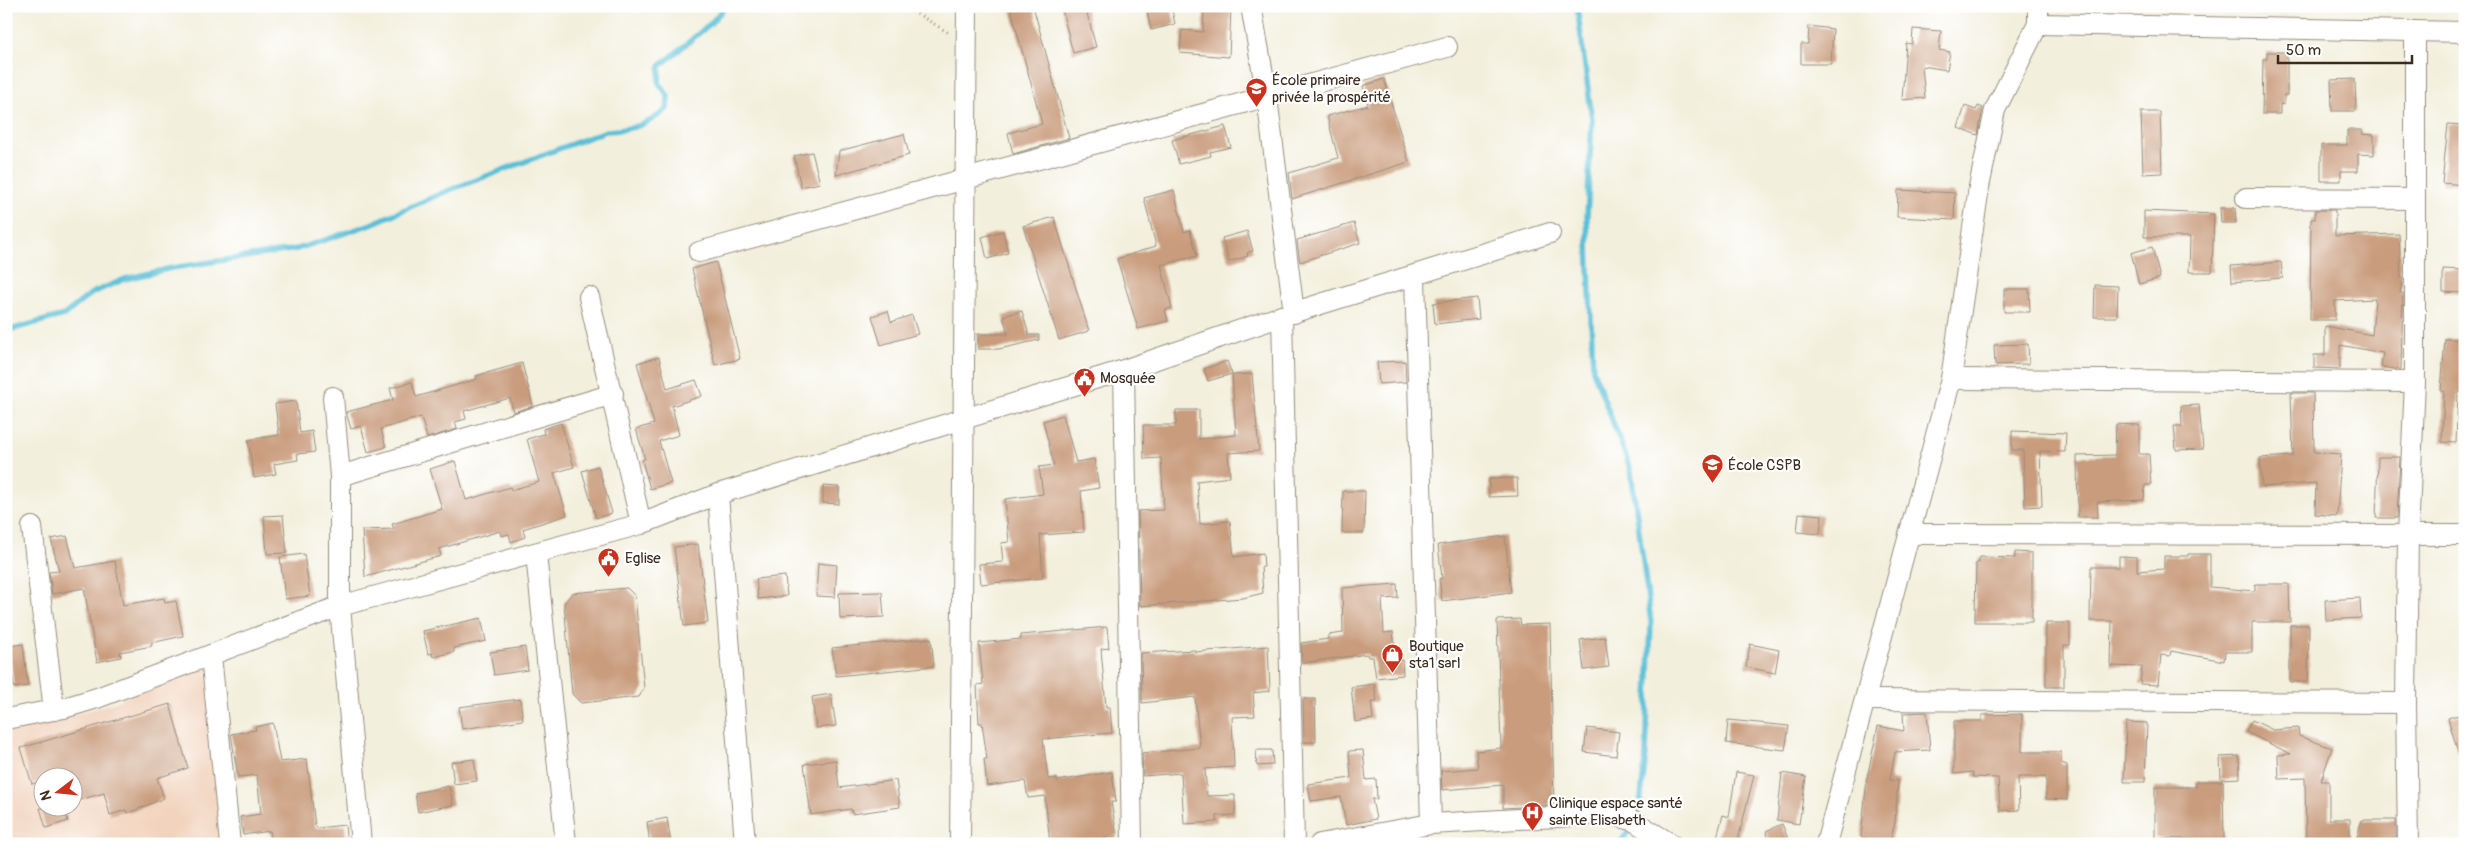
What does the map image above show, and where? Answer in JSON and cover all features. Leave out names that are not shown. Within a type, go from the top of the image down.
[{"type":"street","points":[[960,844],[967,6]]},
{"type":"street","points":[[1251,6],[1267,97],[1288,315],[1294,844]]},
{"type":"street","points":[[1826,844],[1951,379],[1979,187],[1995,110],[2038,15],[2465,32]]},
{"type":"street","points":[[2408,844],[2406,702],[2408,535],[2414,382],[2416,31]]},
{"type":"street","points":[[699,252],[1447,47]]},
{"type":"street","points":[[2246,198],[2415,199]]},
{"type":"street","points":[[6,719],[54,710],[97,698],[340,606],[641,524],[718,494],[1124,370],[1288,315],[1415,277],[1550,233]]},
{"type":"street","points":[[1415,277],[1431,824]]},
{"type":"street","points":[[589,296],[613,394],[641,524]]},
{"type":"street","points":[[1124,370],[1132,844]]},
{"type":"street","points":[[1951,379],[2414,382]]},
{"type":"street","points":[[340,476],[613,394]]},
{"type":"street","points":[[333,397],[340,476],[340,606],[362,844]]},
{"type":"street","points":[[718,494],[745,844]]},
{"type":"street","points":[[32,527],[54,710]]},
{"type":"street","points":[[1909,534],[2465,535]]},
{"type":"street","points":[[536,554],[566,844]]},
{"type":"street","points":[[211,655],[230,844]]},
{"type":"street","points":[[1865,700],[2406,702]]},
{"type":"street","points":[[1320,844],[1431,824],[1609,814],[1632,820],[1671,844]]},
{"type":"path","points":[[904,6],[967,44]]},
{"type":"shaded area","points":[[206,662],[225,844],[6,844],[6,728],[51,721],[113,703]]},
{"type":"building","points":[[1010,6],[1033,6],[1069,138],[1013,154],[1008,133],[1042,124]]},
{"type":"building","points":[[1061,6],[1085,6],[1096,47],[1073,53]]},
{"type":"building","points":[[1146,6],[1171,6],[1175,24],[1151,30]]},
{"type":"building","points":[[1204,6],[1231,7],[1229,57],[1180,53],[1182,30],[1203,32]]},
{"type":"building","points":[[1809,26],[1833,29],[1831,64],[1801,64],[1801,44],[1808,44]]},
{"type":"building","points":[[1913,29],[1941,31],[1939,50],[1950,52],[1947,70],[1922,66],[1925,98],[1902,100],[1906,43],[1912,44]]},
{"type":"building","points":[[2267,52],[2287,52],[2287,95],[2284,95],[2284,105],[2280,104],[2280,114],[2262,114],[2263,59],[2267,59]]},
{"type":"building","points":[[1384,79],[1409,162],[1292,199],[1289,173],[1338,158],[1327,116],[1368,105],[1363,86]]},
{"type":"building","points":[[2355,79],[2356,111],[2332,111],[2331,80]]},
{"type":"building","points":[[1965,106],[1976,110],[1978,106],[1983,108],[1978,135],[1958,128]]},
{"type":"building","points":[[2141,112],[2160,112],[2162,173],[2143,174]]},
{"type":"building","points":[[2448,124],[2465,125],[2465,185],[2442,183]]},
{"type":"building","points":[[1225,126],[1231,147],[1210,152],[1211,156],[1179,164],[1172,140]]},
{"type":"building","points":[[2347,130],[2362,130],[2362,134],[2374,135],[2374,155],[2358,154],[2358,171],[2341,171],[2341,181],[2321,181],[2321,145],[2347,145]]},
{"type":"building","points":[[904,134],[909,155],[836,175],[839,151]]},
{"type":"building","points":[[812,152],[820,183],[801,187],[794,156]]},
{"type":"building","points":[[1174,190],[1184,232],[1190,230],[1197,256],[1161,265],[1172,308],[1165,310],[1168,321],[1138,329],[1117,259],[1156,246],[1144,198]]},
{"type":"building","points":[[1898,190],[1955,193],[1954,220],[1897,217]]},
{"type":"building","points":[[2220,208],[2235,208],[2236,223],[2221,223]]},
{"type":"building","points":[[2315,210],[2335,210],[2335,236],[2399,234],[2401,278],[2403,279],[2400,293],[2403,293],[2401,370],[2381,367],[2383,353],[2340,345],[2340,369],[2314,368],[2314,355],[2325,355],[2325,326],[2372,335],[2375,299],[2335,301],[2335,320],[2310,320],[2311,219],[2315,219]]},
{"type":"building","points":[[2144,211],[2214,214],[2212,272],[2189,272],[2190,237],[2144,237]]},
{"type":"building","points":[[1054,217],[1089,331],[1059,340],[1023,226]]},
{"type":"building","points":[[1354,223],[1360,243],[1300,262],[1297,240]]},
{"type":"building","points":[[1003,231],[1008,253],[987,259],[982,237]]},
{"type":"building","points":[[1247,231],[1253,251],[1247,253],[1248,256],[1229,262],[1222,238]]},
{"type":"building","points":[[2152,247],[2160,278],[2139,284],[2131,253]]},
{"type":"building","points":[[716,262],[740,359],[715,365],[692,269]]},
{"type":"building","points":[[2281,262],[2283,278],[2232,282],[2231,266]]},
{"type":"building","points":[[2443,269],[2465,270],[2465,293],[2443,292]]},
{"type":"building","points":[[2095,285],[2118,286],[2117,317],[2094,317]]},
{"type":"building","points":[[2004,289],[2029,289],[2030,312],[2004,312]]},
{"type":"building","points":[[1477,298],[1479,319],[1435,324],[1433,303]]},
{"type":"building","points":[[888,311],[891,322],[912,315],[918,334],[881,345],[872,316]]},
{"type":"building","points":[[1022,311],[1029,335],[1039,335],[1039,340],[999,349],[978,349],[978,334],[1008,334],[1003,316]]},
{"type":"building","points":[[2445,339],[2465,339],[2465,392],[2458,392],[2456,443],[2442,442],[2444,391],[2441,391]]},
{"type":"building","points":[[2028,344],[2029,364],[1995,365],[1994,345]]},
{"type":"building","points":[[659,357],[667,389],[696,380],[702,396],[672,406],[679,435],[659,441],[671,483],[650,489],[642,460],[645,459],[636,429],[654,424],[637,363]]},
{"type":"building","points":[[1227,361],[1232,374],[1208,381],[1204,369]]},
{"type":"building","points":[[1405,361],[1406,382],[1379,384],[1377,362]]},
{"type":"building","points":[[522,363],[533,406],[513,412],[510,398],[464,411],[466,419],[455,422],[457,429],[427,438],[421,417],[381,429],[386,447],[368,452],[361,426],[351,429],[346,412],[393,400],[390,388],[412,382],[416,397],[477,379],[476,376]]},
{"type":"building","points":[[1252,374],[1259,451],[1228,453],[1230,477],[1197,481],[1200,524],[1230,521],[1234,557],[1263,553],[1264,567],[1261,567],[1263,593],[1243,598],[1140,606],[1138,511],[1164,510],[1161,458],[1144,459],[1143,425],[1176,425],[1176,410],[1199,410],[1199,439],[1236,435],[1232,375]]},
{"type":"building","points":[[2291,393],[2313,393],[2314,452],[2341,454],[2337,516],[2315,514],[2316,483],[2262,487],[2260,458],[2293,456]]},
{"type":"building","points":[[296,401],[300,433],[312,431],[315,452],[297,454],[298,460],[274,464],[276,474],[254,478],[248,440],[279,435],[275,404]]},
{"type":"building","points":[[2199,405],[2203,449],[2176,450],[2174,426],[2182,426],[2181,406]]},
{"type":"building","points":[[1063,415],[1076,462],[1094,459],[1099,488],[1081,491],[1084,532],[1040,535],[1043,578],[981,584],[979,564],[1003,562],[1001,543],[1009,542],[1005,499],[1043,494],[1039,467],[1054,465],[1043,421]]},
{"type":"building","points":[[561,423],[574,467],[554,473],[567,515],[523,529],[525,537],[511,542],[509,534],[501,536],[500,531],[439,549],[441,556],[365,577],[362,530],[394,529],[392,524],[442,509],[430,469],[455,461],[466,500],[510,487],[511,490],[539,482],[527,439],[544,434],[543,429]]},
{"type":"building","points":[[2116,424],[2139,425],[2139,454],[2149,454],[2151,485],[2145,485],[2144,500],[2097,502],[2098,517],[2078,517],[2077,456],[2115,455]]},
{"type":"building","points":[[2012,431],[2066,433],[2065,452],[2040,451],[2042,506],[2025,507],[2023,450],[2012,450]]},
{"type":"building","points":[[2378,457],[2400,457],[2397,518],[2376,518]]},
{"type":"building","points":[[598,466],[612,513],[596,518],[582,471]]},
{"type":"building","points":[[1517,478],[1518,496],[1489,497],[1489,479]]},
{"type":"building","points":[[823,486],[839,487],[839,504],[823,503]]},
{"type":"building","points":[[1343,491],[1365,491],[1364,533],[1342,533]]},
{"type":"building","points":[[1799,513],[1822,515],[1820,534],[1797,532]]},
{"type":"building","points":[[283,515],[287,553],[267,554],[264,516]]},
{"type":"building","points":[[67,536],[75,568],[115,561],[123,605],[164,598],[165,603],[176,601],[183,636],[151,643],[152,646],[120,652],[121,657],[97,662],[84,588],[52,594],[49,572],[59,571],[51,539]]},
{"type":"building","points":[[1505,536],[1511,592],[1442,601],[1439,579],[1442,578],[1438,545]]},
{"type":"building","points":[[698,544],[708,623],[684,626],[674,547]]},
{"type":"building","points":[[2015,552],[2032,553],[2032,622],[1975,622],[1976,563],[1979,563],[1979,557],[2015,558]]},
{"type":"building","points":[[304,554],[310,596],[285,599],[280,557]]},
{"type":"building","points":[[2188,554],[2210,554],[2210,587],[2255,591],[2255,584],[2289,584],[2290,622],[2252,622],[2252,652],[2225,652],[2224,661],[2171,651],[2170,656],[2161,655],[2158,685],[2140,684],[2142,667],[2111,666],[2112,621],[2090,621],[2091,567],[2119,567],[2119,556],[2137,557],[2137,571],[2164,569],[2164,556],[2188,556]]},
{"type":"building","points":[[818,563],[837,565],[835,597],[816,596]]},
{"type":"building","points":[[785,576],[787,596],[758,599],[756,579]]},
{"type":"building","points":[[1397,584],[1398,598],[1382,599],[1384,633],[1393,632],[1397,661],[1402,660],[1403,675],[1376,678],[1373,657],[1368,657],[1367,654],[1302,663],[1301,643],[1328,639],[1328,635],[1343,633],[1342,588]]},
{"type":"building","points":[[627,588],[635,596],[644,688],[639,697],[581,703],[572,694],[564,603],[572,593]]},
{"type":"building","points":[[882,592],[884,617],[840,619],[839,593]]},
{"type":"building","points":[[2360,598],[2361,618],[2326,620],[2325,600]]},
{"type":"building","points":[[481,618],[486,641],[454,648],[454,652],[433,657],[432,653],[428,654],[423,631]]},
{"type":"building","points":[[1520,619],[1521,625],[1550,624],[1554,805],[1503,808],[1503,785],[1442,790],[1441,771],[1478,768],[1476,751],[1501,748],[1497,620]]},
{"type":"building","points":[[2046,623],[2070,623],[2070,645],[2064,645],[2064,687],[2046,687]]},
{"type":"building","points":[[2290,625],[2309,625],[2308,682],[2290,682]]},
{"type":"building","points":[[1107,627],[1109,648],[1101,649],[1106,707],[1110,707],[1112,733],[1043,739],[1048,779],[1057,778],[1057,781],[1112,772],[1116,802],[1111,802],[1117,836],[1068,844],[1050,844],[1045,796],[1028,798],[1025,781],[987,786],[984,759],[987,759],[982,723],[979,723],[977,685],[983,684],[979,643],[1021,639],[1021,635]]},
{"type":"building","points":[[1605,637],[1609,667],[1584,670],[1580,640]]},
{"type":"building","points":[[931,638],[934,666],[836,676],[832,648]]},
{"type":"building","points":[[23,644],[28,686],[14,688],[9,646]]},
{"type":"building","points":[[1750,644],[1779,650],[1775,673],[1746,667]]},
{"type":"building","points":[[1268,646],[1270,691],[1253,693],[1255,716],[1232,717],[1234,767],[1205,769],[1207,796],[1235,795],[1235,815],[1217,816],[1217,822],[1184,824],[1181,773],[1143,776],[1142,753],[1200,748],[1195,697],[1142,703],[1141,653],[1195,650],[1195,652]]},
{"type":"building","points":[[525,647],[528,670],[494,675],[490,652]]},
{"type":"building","points":[[1374,684],[1377,702],[1371,702],[1373,719],[1355,722],[1351,687]]},
{"type":"building","points":[[831,694],[836,726],[816,728],[812,697]]},
{"type":"building","points":[[520,699],[523,720],[462,729],[459,707]]},
{"type":"building","points":[[1303,699],[1315,699],[1316,742],[1304,742]]},
{"type":"building","points":[[170,704],[188,768],[157,778],[164,798],[134,811],[127,813],[126,810],[110,815],[104,793],[82,799],[82,768],[32,768],[32,784],[21,748]]},
{"type":"building","points":[[1927,712],[1930,750],[1895,752],[1890,780],[1898,781],[1895,822],[1890,842],[1861,837],[1867,778],[1878,726],[1904,731],[1903,713]]},
{"type":"building","points":[[2465,713],[2465,762],[2461,763],[2448,718]]},
{"type":"building","points":[[2022,714],[2022,752],[2061,752],[2061,763],[2067,765],[2067,800],[2046,799],[2046,777],[2018,777],[2019,810],[2000,811],[1998,778],[1973,777],[1973,772],[1954,774],[1954,721],[1982,721],[1982,715]]},
{"type":"building","points":[[1728,720],[1789,726],[1785,750],[1726,743]]},
{"type":"building","points":[[2252,720],[2273,730],[2298,728],[2299,736],[2332,748],[2321,781],[2329,781],[2329,819],[2350,819],[2350,844],[2306,844],[2305,778],[2279,779],[2278,755],[2291,754],[2246,732]]},
{"type":"building","points":[[2126,722],[2147,723],[2145,782],[2124,782]]},
{"type":"building","points":[[273,723],[280,762],[307,759],[315,826],[317,828],[345,825],[347,844],[272,844],[270,831],[243,835],[240,817],[261,814],[257,775],[238,777],[231,734],[256,730],[255,727]]},
{"type":"building","points":[[1587,728],[1619,732],[1616,756],[1584,752]]},
{"type":"building","points":[[1256,750],[1272,750],[1273,765],[1257,766]]},
{"type":"building","points":[[1363,750],[1366,780],[1376,779],[1377,799],[1372,799],[1376,819],[1346,825],[1341,797],[1311,801],[1308,784],[1351,778],[1349,751]]},
{"type":"building","points":[[2239,756],[2240,778],[2221,779],[2220,757]]},
{"type":"building","points":[[474,759],[477,781],[454,784],[451,762]]},
{"type":"building","points":[[836,760],[839,788],[896,780],[900,807],[852,814],[851,809],[811,815],[804,764]]},
{"type":"building","points":[[1736,772],[1754,775],[1737,844],[1725,844],[1726,839],[1717,837],[1723,815],[1729,817]]},
{"type":"building","points":[[1782,773],[1806,777],[1799,824],[1777,820]]},
{"type":"building","points":[[2196,781],[2223,781],[2224,841],[2155,838],[2155,787],[2196,787]]},
{"type":"building","points":[[449,786],[453,805],[418,812],[415,793]]},
{"type":"building","points":[[43,818],[67,818],[68,821],[46,828]]},
{"type":"building","points":[[667,818],[671,844],[650,844],[647,822]]},
{"type":"building","points":[[2362,820],[2396,820],[2396,844],[2355,844]]},
{"type":"building","points":[[1782,824],[1790,844],[1771,844],[1766,831]]},
{"type":"waterway","points":[[6,331],[64,315],[92,293],[125,279],[172,268],[297,249],[371,224],[447,191],[606,131],[631,128],[646,123],[667,109],[668,96],[659,83],[660,66],[710,24],[726,6]]},
{"type":"waterway","points":[[1577,6],[1592,119],[1587,217],[1593,370],[1631,470],[1651,622],[1646,754],[1640,805],[1626,835],[1619,844]]},
{"type":"place","name":"École primaire privée la prospérité","points":[[1256,108]]},
{"type":"place","name":"Mosquée","points":[[1084,397]]},
{"type":"place","name":"École CSPB","points":[[1712,484]]},
{"type":"place","name":"Eglise","points":[[609,577]]},
{"type":"place","name":"Boutique sta1 sarl","points":[[1393,674]]},
{"type":"place","name":"Clinique espace santé sainte Elisabeth","points":[[1533,831]]}]
